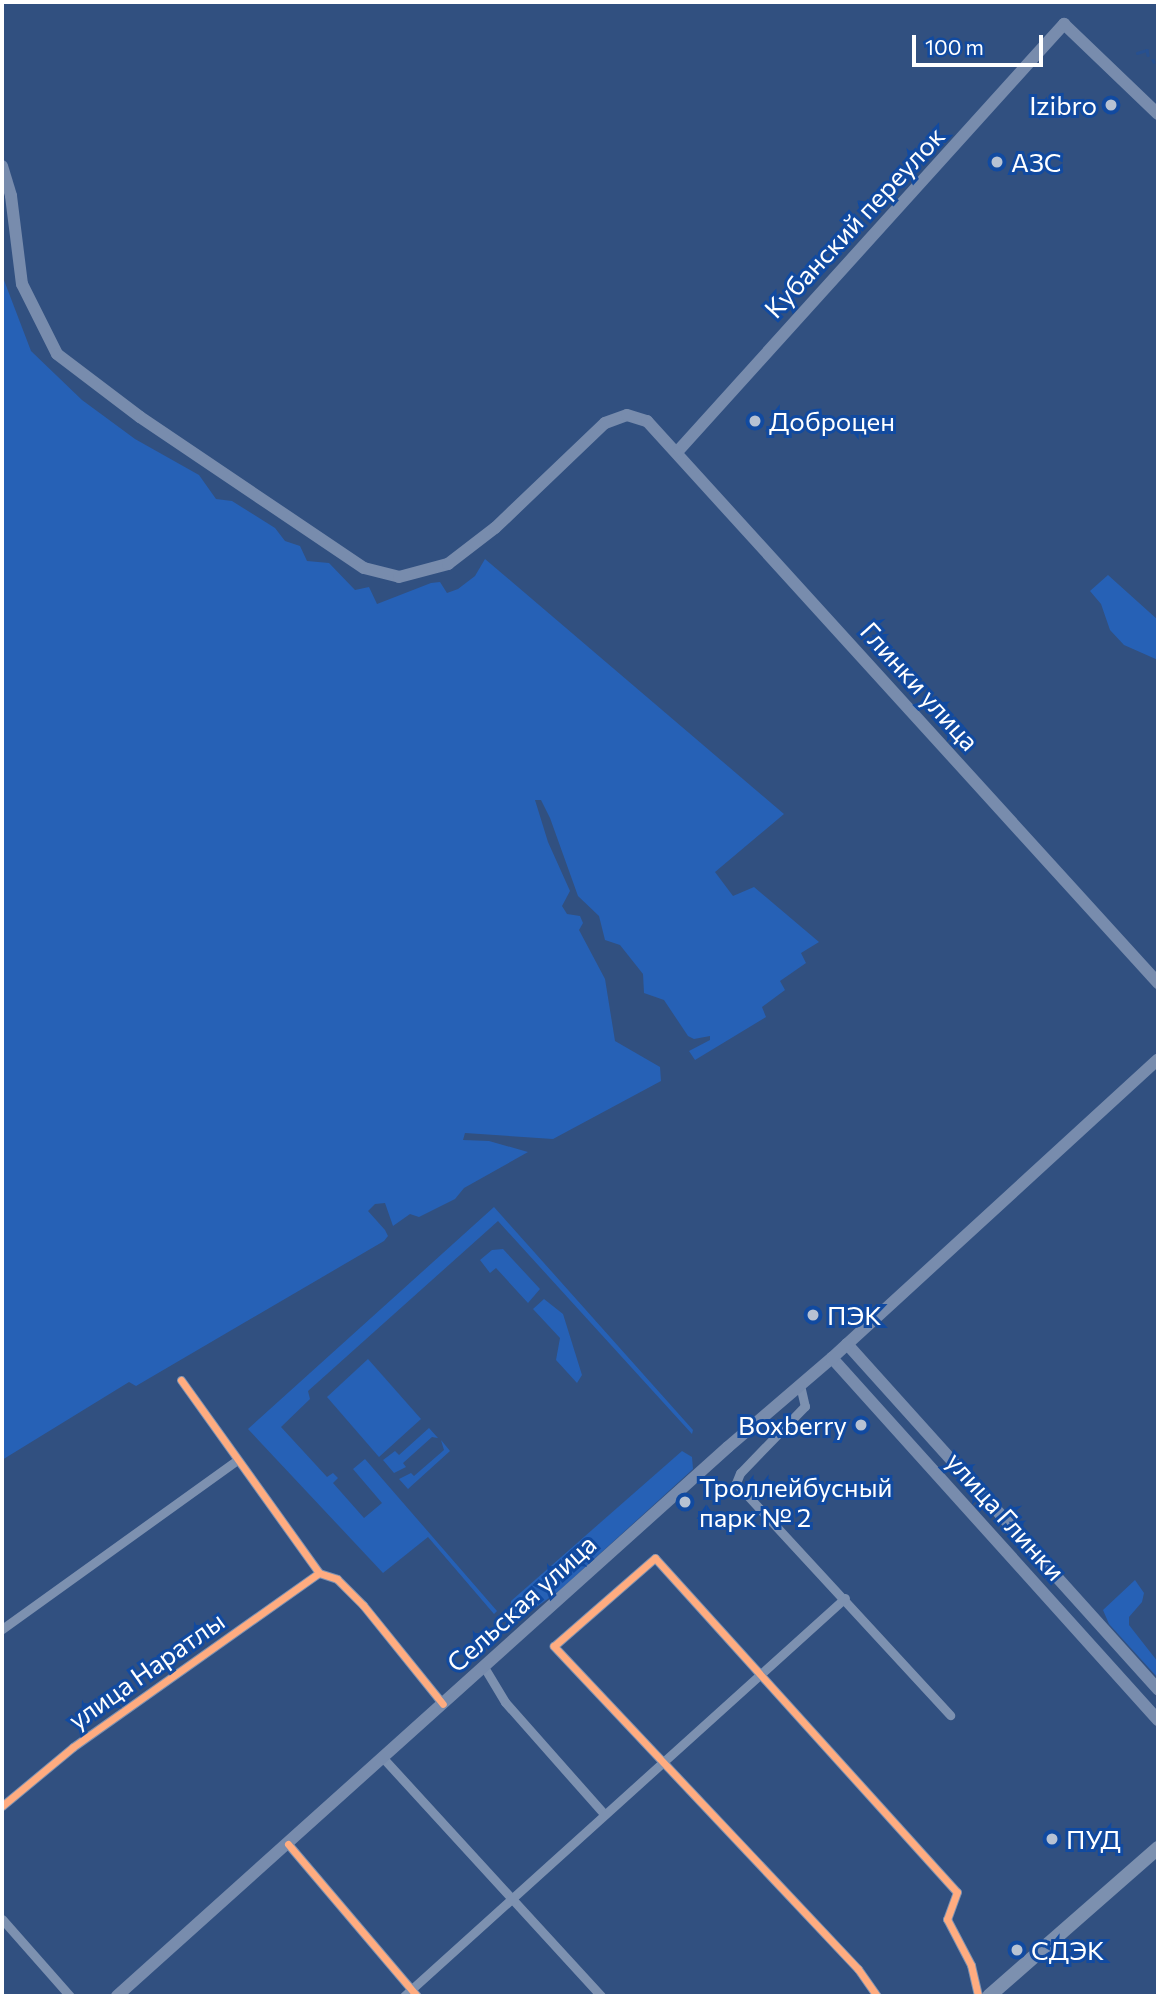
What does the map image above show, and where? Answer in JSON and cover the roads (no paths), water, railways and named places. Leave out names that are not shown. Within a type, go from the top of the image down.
[{"type":"main road","name":"Кубанский переулок","points":[[678,452],[1064,24],[1158,114]]},
{"type":"main road","name":"Глинки улица","points":[[2,166],[11,196],[22,285],[57,354],[141,417],[364,569],[399,577],[448,564],[495,528],[605,423],[627,415],[647,421],[1158,983]]},
{"type":"main road","points":[[832,1358],[1158,1059]]},
{"type":"main road","name":"улица Глинки","points":[[847,1344],[1158,1690]]},
{"type":"main road","name":"улица Глинки","points":[[832,1358],[1158,1720]]},
{"type":"main road","name":"Сельская улица","points":[[117,1996],[832,1358]]},
{"type":"main road","points":[[989,1996],[1158,1848]]},
{"type":"street","points":[[181,1380],[319,1573],[337,1579],[355,1597],[443,1704]]},
{"type":"street","points":[[800,1385],[805,1406],[740,1473],[736,1483],[845,1598],[950,1715]]},
{"type":"street","points":[[2,1629],[237,1460]]},
{"type":"street","points":[[877,1996],[858,1969],[659,1762],[554,1646],[655,1558],[761,1672],[957,1892],[947,1919],[971,1965],[978,1996]]},
{"type":"street","name":"улица Наратлы","points":[[2,1807],[73,1747],[319,1573]]},
{"type":"street","points":[[288,1844],[411,1994],[659,1762],[845,1598]]},
{"type":"street","points":[[484,1667],[505,1702],[604,1814]]},
{"type":"street","points":[[383,1758],[511,1901],[601,1996]]},
{"type":"street","points":[[2,1919],[70,1996]]},
{"type":"waterway","points":[[1137,53],[1147,50],[1148,55]]},
{"type":"place","name":"Izibro","points":[[1111,105]]},
{"type":"place","name":"АЗС","points":[[997,162]]},
{"type":"place","name":"Доброцен","points":[[755,421]]},
{"type":"place","name":"ПЭК","points":[[813,1315]]},
{"type":"place","name":"Boxberry","points":[[861,1425]]},
{"type":"place","name":"Троллейбусный парк № 2","points":[[685,1502]]},
{"type":"place","name":"ПУД","points":[[1052,1839]]},
{"type":"place","name":"СДЭК","points":[[1017,1950]]}]
